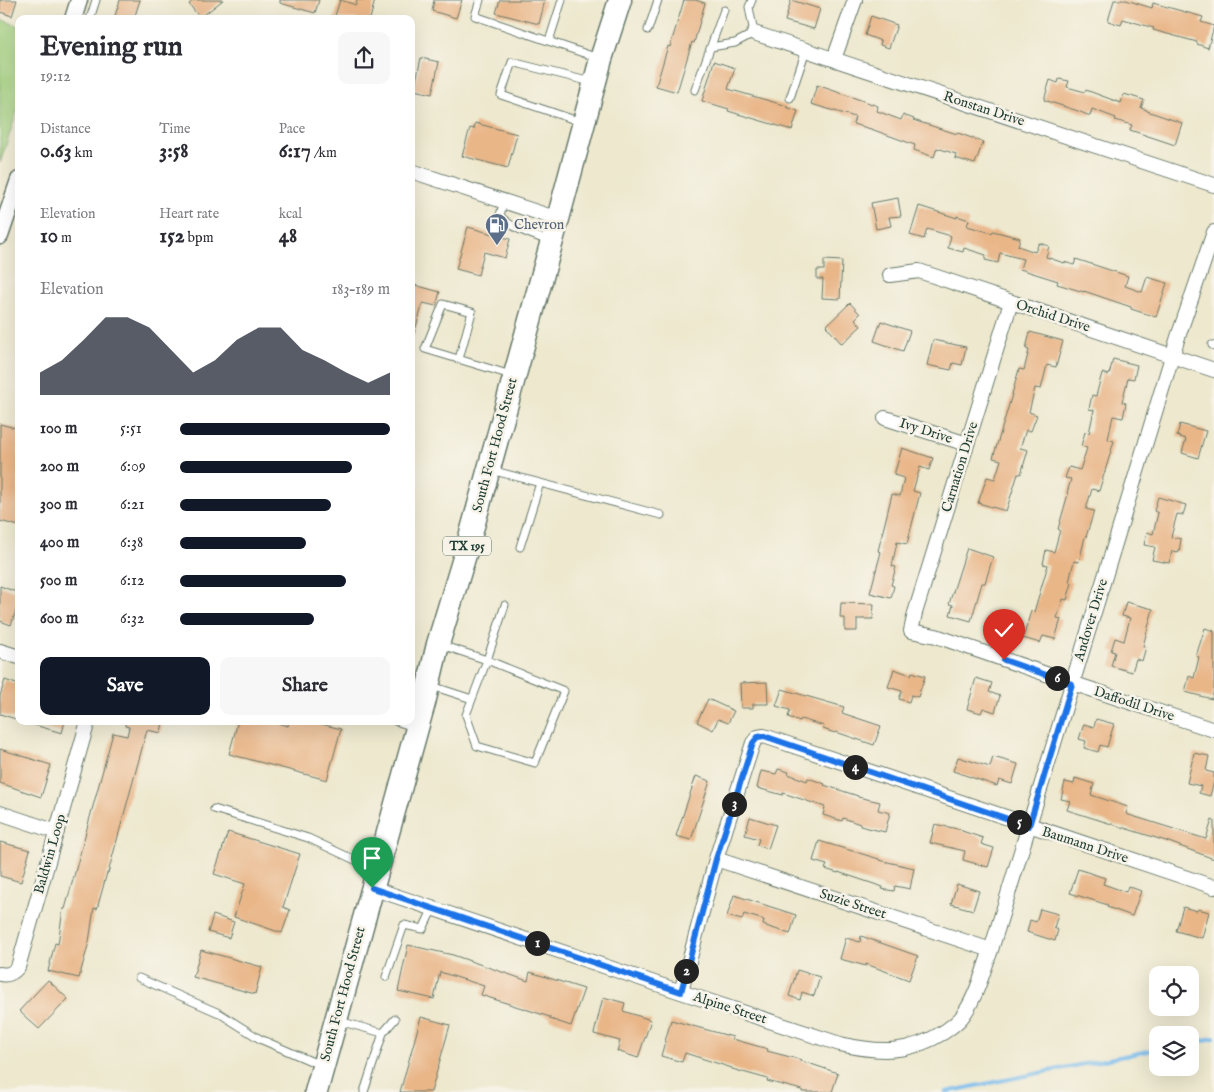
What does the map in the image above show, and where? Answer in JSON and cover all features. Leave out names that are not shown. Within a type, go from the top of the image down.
[{"type":"highway","name":"South Fort Hood Street","points":[[316,1092],[416,728],[423,696],[552,242],[594,83],[620,0]]},
{"type":"street","points":[[834,60],[854,0]]},
{"type":"street","points":[[76,15],[87,1]]},
{"type":"street","name":"Ronstan Drive","points":[[754,33],[1214,185]]},
{"type":"street","points":[[415,172],[558,219]]},
{"type":"street","points":[[0,236],[15,192]]},
{"type":"street","name":"Andover Drive","points":[[921,1044],[939,1035],[960,1020],[974,995],[991,950],[1178,337],[1214,234]]},
{"type":"street","name":"Orchid Drive","points":[[890,275],[919,271],[1214,370]]},
{"type":"street","name":"Carnation Drive","points":[[911,631],[1011,302]]},
{"type":"street","name":"Ivy Drive","points":[[885,418],[967,444]]},
{"type":"street","name":"Daffodil Drive","points":[[911,631],[936,636],[1072,684],[1214,730]]},
{"type":"street","points":[[0,651],[15,656]]},
{"type":"street","name":"Baldwin Loop","points":[[0,974],[9,974],[18,967],[87,725]]},
{"type":"street","name":"Baumann Drive","points":[[716,859],[753,743],[758,737],[764,736],[1214,887]]},
{"type":"street","points":[[0,813],[57,832]]},
{"type":"street","points":[[681,992],[716,859]]},
{"type":"street","name":"Suzie Street","points":[[716,859],[991,950]]},
{"type":"street","name":"Alpine Street","points":[[374,879],[433,908],[840,1044],[865,1050],[897,1050],[921,1044]]},
{"type":"lane","points":[[479,0],[475,16],[601,59]]},
{"type":"lane","points":[[549,41],[562,0]]},
{"type":"lane","points":[[648,30],[658,0]]},
{"type":"lane","points":[[710,47],[735,43],[754,33],[749,7],[752,0]]},
{"type":"lane","points":[[87,1],[89,15]]},
{"type":"lane","points":[[695,90],[724,10]]},
{"type":"lane","points":[[790,98],[806,50]]},
{"type":"lane","points":[[584,123],[501,95],[512,62],[594,83]]},
{"type":"lane","points":[[504,202],[500,215],[503,220],[518,229],[552,242]]},
{"type":"lane","points":[[459,359],[472,312],[443,304],[424,349],[514,376]]},
{"type":"lane","points":[[488,470],[661,516]]},
{"type":"lane","points":[[520,547],[540,483]]},
{"type":"lane","points":[[438,644],[487,660],[564,691],[535,764],[477,746],[466,715],[487,660],[505,604]]},
{"type":"lane","points":[[423,696],[472,699]]},
{"type":"lane","points":[[407,725],[416,728]]},
{"type":"lane","points":[[214,809],[308,838],[374,879]]},
{"type":"lane","points":[[386,976],[404,926],[422,929],[433,908]]},
{"type":"lane","points":[[139,978],[219,1013],[260,1039],[323,1066]]},
{"type":"lane","points":[[364,1092],[382,1033],[395,1019]]},
{"type":"lane","points":[[336,1020],[382,1033]]},
{"type":"green space","points":[[0,19],[15,25],[15,118],[0,163]]},
{"type":"building","points":[[0,0],[17,0],[12,16],[0,12]]},
{"type":"building","points":[[120,0],[140,0],[135,15],[115,15]]},
{"type":"building","points":[[194,0],[223,0],[204,15],[198,15],[189,4]]},
{"type":"building","points":[[280,0],[319,0],[315,13],[280,3]]},
{"type":"building","points":[[340,0],[356,5],[357,0],[375,0],[371,15],[335,15]]},
{"type":"building","points":[[434,0],[462,0],[456,18],[432,11]]},
{"type":"building","points":[[500,0],[545,0],[539,24],[496,13]]},
{"type":"building","points":[[684,0],[695,0],[705,3],[694,43],[692,42],[677,92],[656,86]]},
{"type":"building","points":[[791,0],[820,9],[814,29],[785,21]]},
{"type":"building","points":[[1114,0],[1126,0],[1152,8],[1153,3],[1203,17],[1201,22],[1214,26],[1208,48],[1197,44],[1197,42],[1153,30],[1154,28],[1123,19],[1121,25],[1108,21]]},
{"type":"building","points":[[871,16],[897,25],[889,48],[880,45],[881,41],[865,35]]},
{"type":"building","points":[[421,58],[439,62],[432,94],[415,90]]},
{"type":"building","points":[[714,61],[735,68],[728,89],[798,111],[792,130],[728,111],[729,109],[702,101]]},
{"type":"building","points":[[1059,79],[1069,81],[1067,87],[1085,92],[1086,90],[1121,103],[1124,94],[1144,100],[1141,108],[1182,123],[1175,145],[1130,130],[1132,125],[1115,120],[1116,118],[1092,109],[1090,116],[1044,100],[1050,80],[1058,83]]},
{"type":"building","points":[[817,85],[878,106],[877,111],[901,120],[903,115],[913,120],[983,142],[975,164],[955,158],[956,154],[937,148],[934,157],[914,150],[915,145],[853,124],[855,117],[811,104]]},
{"type":"building","points":[[475,123],[517,134],[508,168],[462,156],[470,128],[474,129]]},
{"type":"building","points":[[898,198],[901,216],[889,217],[891,226],[876,229],[871,203]]},
{"type":"building","points":[[919,206],[969,220],[967,226],[1020,238],[1018,246],[1035,252],[1039,243],[1049,246],[1046,257],[1074,265],[1076,259],[1128,276],[1125,286],[1142,292],[1147,277],[1167,283],[1156,317],[1084,291],[1057,284],[1058,281],[1020,269],[1023,259],[1000,253],[998,263],[985,260],[986,255],[964,248],[963,252],[948,248],[951,236],[927,229],[924,239],[910,235]]},
{"type":"building","points":[[468,227],[510,239],[505,258],[484,252],[478,275],[456,269]]},
{"type":"building","points":[[824,260],[842,261],[840,299],[822,298],[823,279],[817,279],[817,270],[824,270]]},
{"type":"building","points":[[415,285],[440,292],[436,306],[423,303],[415,331]]},
{"type":"building","points":[[850,303],[860,314],[855,319],[861,326],[842,344],[826,326]]},
{"type":"building","points":[[881,321],[910,331],[903,351],[874,341]]},
{"type":"building","points":[[1030,332],[1063,341],[1056,367],[1047,365],[1041,389],[1035,388],[1029,412],[1037,415],[1031,431],[1026,430],[1020,448],[1028,450],[1021,474],[1018,474],[1006,511],[978,503],[987,477],[995,479],[1001,460],[993,458],[1019,369],[1024,370],[1029,350],[1026,349]]},
{"type":"building","points":[[933,340],[966,347],[962,365],[953,363],[951,370],[927,365]]},
{"type":"building","points":[[1113,359],[1137,365],[1134,379],[1128,378],[1122,402],[1126,403],[1123,418],[1113,416],[1108,439],[1114,441],[1099,491],[1092,489],[1086,509],[1094,511],[1079,562],[1074,561],[1069,582],[1072,583],[1067,600],[1063,599],[1057,618],[1061,619],[1055,639],[1043,636],[1040,643],[1023,638],[1031,611],[1034,612],[1048,565],[1043,564],[1046,550],[1054,552],[1060,530],[1058,529],[1071,479],[1065,478],[1069,467],[1080,470],[1087,448],[1081,446],[1085,432],[1089,433],[1094,410],[1089,409],[1092,395],[1096,396],[1102,373],[1109,375]]},
{"type":"building","points":[[0,424],[15,428],[15,525],[0,521]]},
{"type":"building","points":[[1180,424],[1206,431],[1198,458],[1182,453],[1186,439],[1177,436]]},
{"type":"building","points":[[902,448],[933,458],[929,470],[920,467],[913,491],[920,493],[907,544],[897,542],[892,566],[896,567],[891,585],[894,586],[891,598],[870,593],[881,552],[878,551],[892,494],[900,496],[904,478],[894,475]]},
{"type":"building","points":[[1158,497],[1186,505],[1183,515],[1177,514],[1171,537],[1181,539],[1179,552],[1172,551],[1169,563],[1152,560],[1155,547],[1144,545],[1147,532],[1153,534],[1158,513],[1154,511]]},
{"type":"building","points":[[967,548],[993,557],[985,583],[982,583],[971,621],[950,615],[953,605],[949,604]]},
{"type":"building","points":[[0,586],[15,592],[15,614],[11,625],[0,621]]},
{"type":"building","points":[[1126,602],[1153,609],[1143,646],[1146,647],[1142,661],[1136,659],[1132,672],[1111,666],[1115,652],[1111,651],[1115,638],[1124,641],[1130,618],[1122,616]]},
{"type":"building","points":[[841,603],[874,604],[873,619],[857,619],[857,631],[845,631],[845,618],[840,618]]},
{"type":"building","points":[[1205,628],[1214,631],[1214,689],[1212,699],[1185,692],[1189,676],[1194,678],[1199,657],[1196,656]]},
{"type":"building","points":[[894,669],[911,675],[912,672],[925,676],[918,697],[911,695],[909,702],[899,699],[902,691],[888,687]]},
{"type":"building","points":[[976,678],[992,683],[989,692],[1000,696],[995,712],[983,708],[981,713],[967,709]]},
{"type":"building","points":[[5,680],[15,684],[15,719],[0,714],[0,696]]},
{"type":"building","points":[[767,682],[768,704],[753,704],[753,708],[741,708],[740,683]]},
{"type":"building","points":[[782,689],[844,707],[842,713],[881,726],[874,745],[823,729],[824,726],[788,717],[790,710],[776,706]]},
{"type":"building","points":[[708,699],[734,711],[728,723],[718,719],[713,730],[697,722]]},
{"type":"building","points":[[1096,719],[1114,724],[1107,747],[1100,745],[1098,752],[1084,748],[1086,741],[1079,739],[1084,724],[1094,727]]},
{"type":"building","points":[[34,725],[64,725],[62,733]]},
{"type":"building","points":[[162,725],[161,733],[147,730],[108,873],[97,909],[94,908],[89,942],[79,978],[48,971],[55,943],[58,944],[63,909],[65,909],[113,733],[127,736],[129,727],[125,726]]},
{"type":"building","points":[[237,725],[326,725],[341,729],[327,780],[229,754]]},
{"type":"building","points":[[0,749],[51,765],[41,797],[0,783]]},
{"type":"building","points":[[1194,753],[1209,756],[1206,771],[1214,773],[1210,796],[1199,793],[1201,786],[1187,783]]},
{"type":"building","points":[[958,757],[990,767],[993,757],[1018,764],[1012,784],[999,780],[997,786],[953,771]]},
{"type":"building","points":[[778,769],[807,781],[808,778],[858,797],[880,802],[878,810],[890,813],[885,832],[860,826],[860,824],[843,818],[842,821],[823,815],[825,807],[783,793],[783,795],[757,788],[761,771],[776,774]]},
{"type":"building","points":[[696,776],[710,781],[691,840],[676,836]]},
{"type":"building","points":[[1075,778],[1094,784],[1091,795],[1128,807],[1126,814],[1206,839],[1212,820],[1214,821],[1214,859],[1169,842],[1067,810],[1070,801],[1061,799],[1065,782],[1074,784]]},
{"type":"building","points":[[750,817],[776,825],[768,849],[757,845],[759,839],[745,835]]},
{"type":"building","points":[[935,824],[962,830],[983,838],[981,844],[994,848],[988,867],[963,860],[965,851],[930,843]]},
{"type":"building","points":[[228,832],[300,854],[283,907],[290,910],[282,933],[234,917],[245,884],[214,874]]},
{"type":"building","points":[[819,841],[879,860],[914,868],[910,889],[895,886],[894,891],[882,889],[883,887],[825,869],[827,865],[813,861]]},
{"type":"building","points":[[0,842],[30,850],[21,882],[0,876]]},
{"type":"building","points":[[1078,869],[1105,878],[1103,884],[1126,892],[1128,886],[1141,891],[1132,916],[1107,907],[1108,905],[1070,893]]},
{"type":"building","points":[[957,884],[979,891],[973,910],[951,904]]},
{"type":"building","points":[[734,895],[796,915],[790,934],[763,925],[764,920],[744,914],[742,920],[727,916]]},
{"type":"building","points":[[1183,907],[1209,912],[1202,938],[1176,931]]},
{"type":"building","points":[[1040,909],[1058,914],[1054,928],[1058,930],[1055,941],[1027,932],[1030,920],[1036,922]]},
{"type":"building","points":[[213,915],[234,922],[229,938],[208,932]]},
{"type":"building","points":[[861,936],[918,956],[909,980],[866,964],[866,966],[840,959],[846,938],[860,942]]},
{"type":"building","points":[[408,945],[453,955],[528,981],[530,972],[584,989],[571,1026],[550,1019],[550,1017],[481,995],[484,986],[440,972],[434,999],[398,991]]},
{"type":"building","points":[[201,950],[262,967],[255,994],[193,977]]},
{"type":"building","points":[[797,970],[820,977],[814,996],[802,992],[800,1000],[789,996]]},
{"type":"building","points":[[48,980],[68,999],[39,1029],[19,1011]]},
{"type":"building","points":[[603,997],[625,1003],[623,1011],[651,1020],[638,1058],[617,1051],[620,1041],[594,1034]]},
{"type":"building","points":[[421,1017],[450,1025],[431,1092],[400,1092]]},
{"type":"building","points":[[671,1020],[733,1037],[732,1039],[838,1073],[832,1092],[802,1092],[802,1090],[767,1081],[768,1079],[685,1053],[682,1062],[661,1056]]},
{"type":"waterway","points":[[1199,1041],[1214,1038]]},
{"type":"waterway","points":[[946,1092],[1149,1051]]},
{"type":"place","name":"Chevron","points":[[497,246]]},
{"type":"route","points":[[372,888],[681,992],[716,859],[753,743],[758,737],[764,736],[1029,826],[1072,684],[1004,660]]}]
